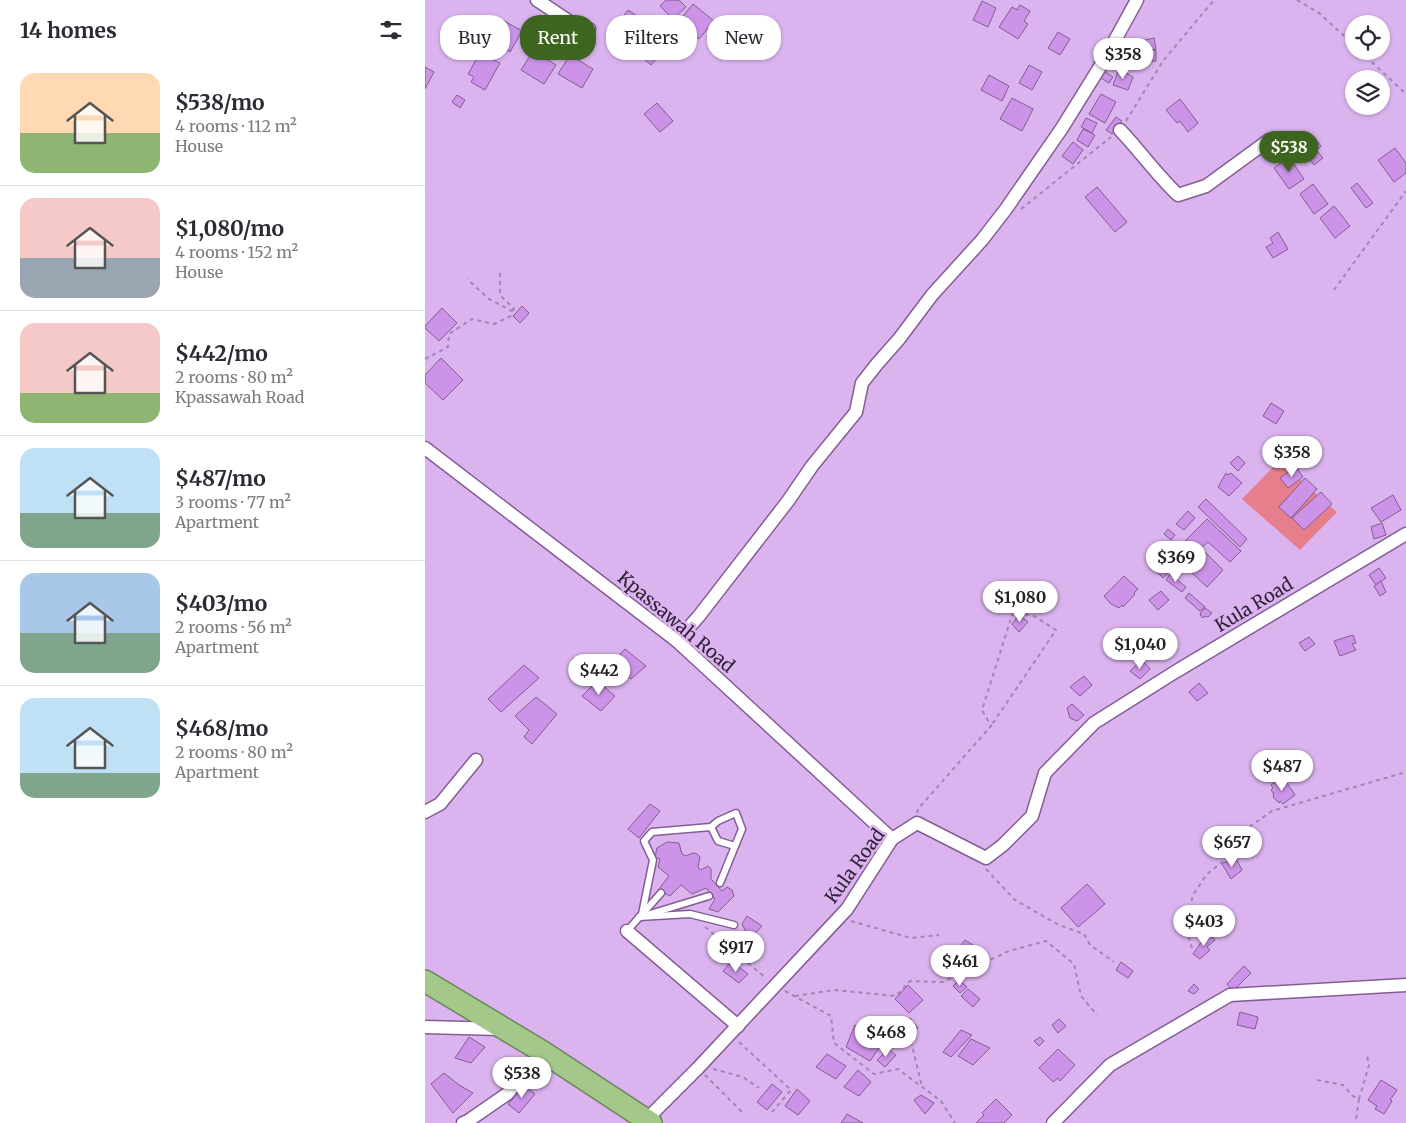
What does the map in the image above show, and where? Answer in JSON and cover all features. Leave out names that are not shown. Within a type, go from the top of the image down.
[{"type":"highway","points":[[425,981],[543,1052],[649,1122]]},
{"type":"street","points":[[537,0],[559,15]]},
{"type":"street","points":[[677,641],[699,616],[788,500],[811,466],[856,412],[863,383],[877,364],[899,339],[932,295],[982,240],[1006,209],[1103,62],[1137,0]]},
{"type":"street","points":[[1121,130],[1164,182],[1178,195],[1206,186],[1269,140]]},
{"type":"street","name":"Kpassawah Road","points":[[425,448],[677,641],[892,839]]},
{"type":"street","name":"Kula Road","points":[[649,1122],[847,909],[892,839],[917,823],[986,858],[1003,845],[1032,816],[1045,773],[1094,723],[1175,672],[1406,534]]},
{"type":"street","points":[[425,812],[440,804],[476,760]]},
{"type":"street","points":[[627,931],[734,1030]]},
{"type":"street","points":[[1053,1123],[1110,1065],[1230,995],[1406,985]]},
{"type":"street","points":[[425,1027],[505,1029]]},
{"type":"street","points":[[463,1123],[507,1094],[543,1052]]},
{"type":"lane","points":[[641,916],[653,860],[644,841],[652,832],[711,827],[718,821],[735,813],[742,829],[720,883]]},
{"type":"lane","points":[[711,827],[718,841],[735,846]]},
{"type":"lane","points":[[627,931],[661,893]]},
{"type":"lane","points":[[641,916],[709,896]]},
{"type":"lane","points":[[641,916],[690,914],[734,925]]},
{"type":"path","points":[[1021,209],[1121,130],[1163,61],[1214,0]]},
{"type":"path","points":[[1297,0],[1319,13],[1345,37]]},
{"type":"path","points":[[1370,60],[1406,94]]},
{"type":"path","points":[[1334,290],[1406,191]]},
{"type":"path","points":[[425,359],[447,347],[449,334],[473,319],[494,324],[511,316],[514,309],[500,295],[501,273]]},
{"type":"path","points":[[467,279],[489,299],[512,312]]},
{"type":"path","points":[[911,826],[918,809],[991,726],[1056,630],[1034,616],[1013,612],[982,710],[991,726]]},
{"type":"path","points":[[1193,948],[1188,935],[1188,914],[1193,895],[1207,874],[1225,860],[1241,832],[1272,811],[1406,772]]},
{"type":"path","points":[[986,858],[984,867],[1015,900],[1059,925],[1084,934],[1090,945],[1114,962]]},
{"type":"path","points":[[690,914],[775,986],[831,1016],[834,1043],[874,1074],[898,1069],[941,1101],[955,1123]]},
{"type":"path","points":[[839,918],[911,938],[939,935]]},
{"type":"path","points":[[795,996],[834,990],[896,996],[910,981],[943,982],[1009,951],[1045,941],[1074,964],[1081,996],[1097,1015]]},
{"type":"path","points":[[734,1030],[791,1090],[772,1112]]},
{"type":"path","points":[[911,1041],[922,1087]]},
{"type":"path","points":[[1355,1119],[1369,1064],[1367,1056]]},
{"type":"path","points":[[699,1067],[743,1077],[759,1088]]},
{"type":"path","points":[[699,1067],[744,1114]]},
{"type":"path","points":[[1317,1080],[1343,1085],[1353,1096],[1359,1099]]},
{"type":"shaded area","points":[[1279,461],[1337,512],[1300,550],[1242,499]]},
{"type":"building","points":[[666,0],[679,0],[686,7],[677,15],[669,15],[660,6]]},
{"type":"building","points":[[982,1],[996,8],[988,27],[973,20]]},
{"type":"building","points":[[693,4],[707,15],[707,29],[699,39],[697,37],[697,15],[684,15]]},
{"type":"building","points":[[1020,5],[1030,11],[1024,21],[1028,24],[1018,39],[999,27],[1012,7],[1017,10]]},
{"type":"building","points":[[628,10],[636,15],[624,15]]},
{"type":"building","points":[[510,24],[520,30],[520,34],[510,52]]},
{"type":"building","points":[[1058,32],[1070,39],[1060,55],[1048,48]]},
{"type":"building","points":[[1154,38],[1156,49],[1147,51],[1145,40]]},
{"type":"building","points":[[1145,50],[1156,50],[1156,61],[1145,62]]},
{"type":"building","points":[[476,60],[494,60],[500,63],[485,90],[471,82],[474,77],[468,74]]},
{"type":"building","points":[[527,60],[548,60],[556,65],[544,84],[521,70]]},
{"type":"building","points":[[567,60],[578,60],[593,69],[582,88],[558,74]]},
{"type":"building","points":[[645,60],[655,60],[651,65]]},
{"type":"building","points":[[1029,65],[1042,72],[1032,90],[1019,83]]},
{"type":"building","points":[[425,67],[434,72],[425,89]]},
{"type":"building","points":[[1119,69],[1133,77],[1128,90],[1113,85]]},
{"type":"building","points":[[1105,72],[1113,77],[1109,83],[1101,78]]},
{"type":"building","points":[[989,75],[1009,86],[1002,101],[981,90]]},
{"type":"building","points":[[1101,94],[1116,102],[1105,123],[1089,114]]},
{"type":"building","points":[[457,95],[465,100],[460,108],[452,102]]},
{"type":"building","points":[[1012,98],[1033,109],[1022,131],[1000,119]]},
{"type":"building","points":[[1180,99],[1198,123],[1188,132],[1180,121],[1177,123],[1166,110]]},
{"type":"building","points":[[657,103],[673,121],[660,132],[644,114]]},
{"type":"building","points":[[1116,117],[1122,121],[1112,134],[1106,130]]},
{"type":"building","points":[[1086,118],[1097,123],[1092,133],[1081,127]]},
{"type":"building","points":[[1083,129],[1095,135],[1088,147],[1077,140]]},
{"type":"building","points":[[1313,136],[1321,146],[1316,150],[1323,158],[1314,165],[1300,147]]},
{"type":"building","points":[[1073,142],[1083,150],[1073,164],[1062,156]]},
{"type":"building","points":[[1395,148],[1406,163],[1406,173],[1394,182],[1378,160]]},
{"type":"building","points":[[1289,157],[1304,179],[1289,189],[1274,168]]},
{"type":"building","points":[[1357,183],[1373,203],[1366,208],[1351,188]]},
{"type":"building","points":[[1313,184],[1328,204],[1314,214],[1300,194]]},
{"type":"building","points":[[1097,187],[1127,222],[1115,232],[1085,197]]},
{"type":"building","points":[[1334,206],[1350,226],[1335,238],[1320,218]]},
{"type":"building","points":[[1278,232],[1288,249],[1273,258],[1266,247],[1273,243],[1270,238]]},
{"type":"building","points":[[522,306],[529,313],[520,323],[513,316]]},
{"type":"building","points":[[442,308],[457,323],[439,341],[425,326]]},
{"type":"building","points":[[441,358],[463,380],[443,400],[425,383],[425,375]]},
{"type":"building","points":[[1271,403],[1284,411],[1276,424],[1263,416]]},
{"type":"building","points":[[1238,456],[1245,463],[1238,471],[1230,463]]},
{"type":"building","points":[[1296,467],[1303,477],[1288,488],[1280,478]]},
{"type":"building","points":[[1226,473],[1228,475],[1231,473],[1242,483],[1229,496],[1218,487]]},
{"type":"building","points":[[1305,478],[1317,489],[1291,518],[1279,507]]},
{"type":"building","points":[[1321,492],[1332,504],[1304,530],[1292,518]]},
{"type":"building","points":[[1393,495],[1401,510],[1381,522],[1371,508]]},
{"type":"building","points":[[1206,499],[1247,539],[1240,547],[1198,507]]},
{"type":"building","points":[[1188,511],[1195,518],[1184,530],[1176,524]]},
{"type":"building","points":[[1207,519],[1241,551],[1230,562],[1208,542],[1201,548],[1223,570],[1207,587],[1172,554]]},
{"type":"building","points":[[1382,523],[1386,535],[1374,539],[1371,527]]},
{"type":"building","points":[[1168,529],[1175,535],[1171,540],[1164,534]]},
{"type":"building","points":[[1168,557],[1176,565],[1163,578],[1153,568],[1160,560],[1162,563]]},
{"type":"building","points":[[1379,568],[1386,578],[1376,585],[1369,575]]},
{"type":"building","points":[[1170,574],[1186,587],[1182,592],[1166,580]]},
{"type":"building","points":[[1124,576],[1138,589],[1123,607],[1122,605],[1119,608],[1111,604],[1104,596]]},
{"type":"building","points":[[1381,581],[1386,592],[1380,596],[1374,586]]},
{"type":"building","points":[[1161,591],[1169,600],[1158,610],[1149,600]]},
{"type":"building","points":[[1189,593],[1205,607],[1200,611],[1185,598]]},
{"type":"building","points":[[1205,608],[1212,613],[1208,617],[1205,616],[1203,618],[1200,615]]},
{"type":"building","points":[[1019,615],[1028,622],[1019,632],[1012,624]]},
{"type":"building","points":[[1115,634],[1124,642],[1114,652],[1105,644]]},
{"type":"building","points":[[1353,635],[1356,643],[1352,644],[1356,650],[1340,656],[1334,641]]},
{"type":"building","points":[[1309,637],[1315,644],[1305,651],[1299,643]]},
{"type":"building","points":[[625,649],[646,666],[631,679],[612,663]]},
{"type":"building","points":[[584,654],[589,663],[576,669],[572,659]]},
{"type":"building","points":[[1142,660],[1150,669],[1140,679],[1130,671]]},
{"type":"building","points":[[524,665],[539,678],[501,712],[488,699]]},
{"type":"building","points":[[1084,676],[1092,685],[1080,696],[1070,687]]},
{"type":"building","points":[[597,681],[615,696],[601,711],[582,696]]},
{"type":"building","points":[[1199,683],[1208,693],[1197,701],[1189,692]]},
{"type":"building","points":[[536,697],[557,714],[532,744],[524,737],[529,730],[515,716]]},
{"type":"building","points":[[1072,704],[1084,715],[1077,721],[1070,718],[1067,708]]},
{"type":"building","points":[[1279,779],[1281,783],[1285,780],[1295,795],[1283,804],[1273,797],[1274,794],[1271,790],[1273,788],[1271,785]]},
{"type":"building","points":[[650,804],[660,811],[639,838],[628,829]]},
{"type":"building","points":[[667,842],[679,843],[682,854],[686,856],[693,853],[697,854],[700,857],[698,867],[701,870],[708,866],[711,869],[711,879],[722,891],[727,887],[732,890],[734,896],[718,912],[709,909],[715,899],[706,888],[692,894],[681,885],[670,896],[658,890],[669,876],[658,867],[660,859],[655,857],[657,848]]},
{"type":"building","points":[[1235,857],[1242,870],[1231,879],[1222,864]]},
{"type":"building","points":[[1087,884],[1105,904],[1078,927],[1061,908]]},
{"type":"building","points":[[747,916],[762,926],[750,939],[742,924]]},
{"type":"building","points":[[1209,934],[1215,940],[1207,947],[1210,950],[1200,959],[1193,954]]},
{"type":"building","points":[[965,940],[976,947],[971,958],[956,951]]},
{"type":"building","points":[[1121,962],[1133,971],[1128,978],[1116,970]]},
{"type":"building","points":[[730,963],[733,967],[736,965],[748,974],[739,983],[723,971]]},
{"type":"building","points":[[1244,966],[1251,973],[1233,991],[1227,984]]},
{"type":"building","points":[[959,980],[967,987],[960,993],[953,986]]},
{"type":"building","points":[[1194,984],[1199,989],[1194,994],[1188,991]]},
{"type":"building","points":[[908,985],[923,1000],[909,1013],[895,999]]},
{"type":"building","points":[[968,989],[980,999],[973,1007],[961,996]]},
{"type":"building","points":[[1240,1012],[1258,1017],[1255,1029],[1237,1025]]},
{"type":"building","points":[[910,1018],[918,1028],[910,1037],[900,1026]]},
{"type":"building","points":[[1059,1019],[1066,1026],[1058,1033],[1052,1025]]},
{"type":"building","points":[[855,1025],[882,1044],[870,1061],[846,1047]]},
{"type":"building","points":[[961,1030],[972,1035],[951,1057],[943,1052]]},
{"type":"building","points":[[469,1037],[485,1047],[471,1063],[455,1058]]},
{"type":"building","points":[[1040,1037],[1044,1041],[1039,1046],[1034,1041]]},
{"type":"building","points":[[971,1039],[990,1048],[973,1065],[958,1056]]},
{"type":"building","points":[[888,1049],[896,1055],[885,1067],[877,1060]]},
{"type":"building","points":[[1058,1049],[1075,1065],[1060,1081],[1058,1078],[1053,1082],[1039,1068]]},
{"type":"building","points":[[827,1054],[846,1066],[836,1079],[816,1067]]},
{"type":"building","points":[[858,1070],[871,1082],[859,1096],[844,1087]]},
{"type":"building","points":[[444,1073],[473,1093],[453,1113],[431,1084]]},
{"type":"building","points":[[1381,1080],[1397,1090],[1384,1114],[1375,1109],[1377,1106],[1368,1100]]},
{"type":"building","points":[[772,1084],[782,1092],[767,1110],[757,1102]]},
{"type":"building","points":[[525,1086],[535,1094],[519,1113],[508,1104]]},
{"type":"building","points":[[797,1089],[810,1101],[798,1115],[785,1106]]},
{"type":"building","points":[[921,1095],[934,1103],[925,1114],[914,1100]]},
{"type":"building","points":[[996,1099],[1012,1115],[1004,1123],[976,1123],[984,1115],[982,1113]]},
{"type":"building","points":[[847,1114],[863,1123],[841,1123]]}]
